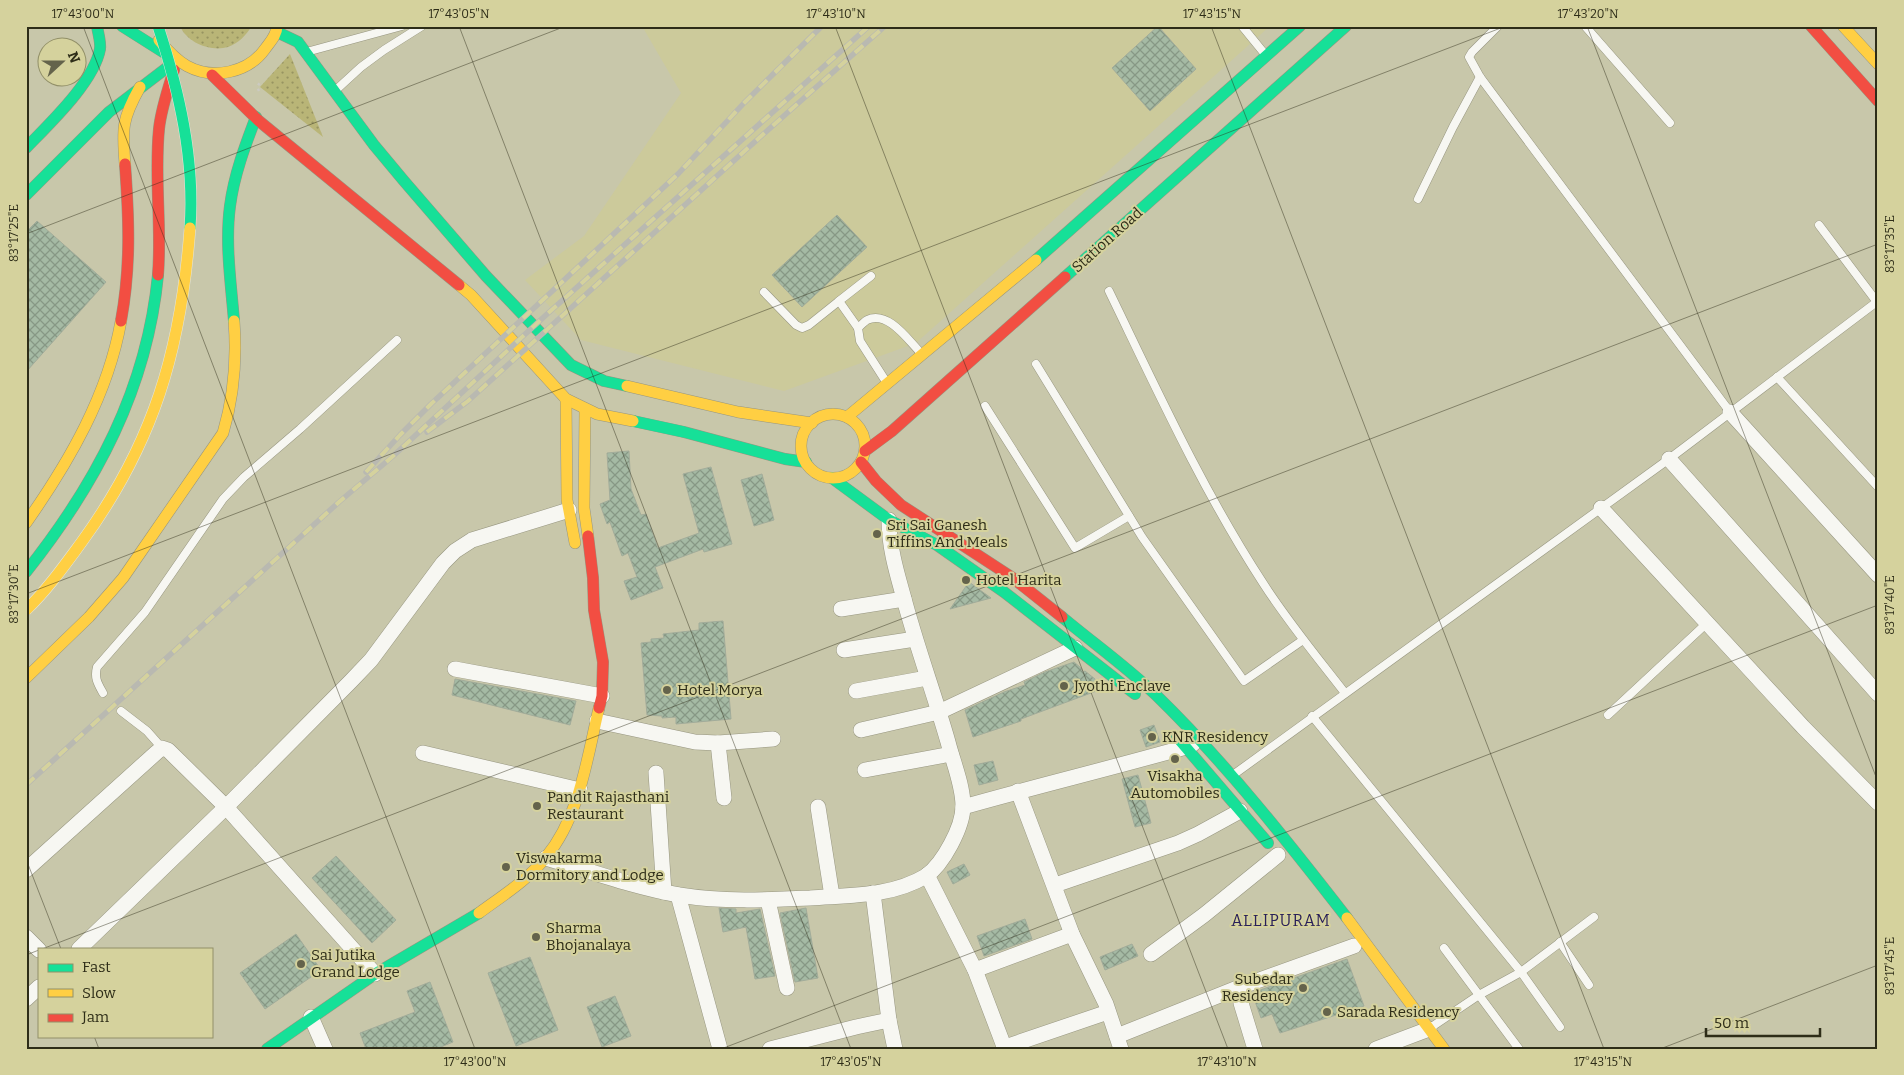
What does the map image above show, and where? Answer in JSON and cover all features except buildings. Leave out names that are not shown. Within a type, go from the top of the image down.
[{"type":"main road","points":[[26,148],[71,98],[94,68],[100,48],[97,26]]},
{"type":"main road","points":[[122,26],[177,60],[196,70],[212,74],[237,70],[256,60],[277,29],[298,42],[392,167],[473,262],[571,365],[604,381],[738,412],[812,423]]},
{"type":"main road","points":[[151,26],[177,60]]},
{"type":"main road","points":[[26,610],[89,534],[123,478],[150,421],[170,362],[176,336],[189,242],[188,158],[176,80],[151,26]]},
{"type":"main road","name":"Station Road","points":[[848,417],[1034,263],[1300,26]]},
{"type":"main road","name":"Station Road","points":[[863,456],[1346,26]]},
{"type":"main road","points":[[1811,26],[1878,101]]},
{"type":"main road","points":[[1844,26],[1878,64]]},
{"type":"main road","points":[[26,195],[109,112],[177,60]]},
{"type":"main road","points":[[26,572],[65,523],[88,487],[112,439],[139,368],[152,314],[160,256],[159,126],[163,105],[177,60]]},
{"type":"main road","points":[[212,74],[256,117],[471,295],[566,399],[597,414],[684,432],[785,459],[806,462]]},
{"type":"main road","points":[[26,524],[63,471],[83,434],[108,373],[118,338],[126,298],[129,254],[123,126],[128,108],[140,87]]},
{"type":"main road","points":[[26,678],[89,617],[123,578],[223,433],[230,412],[236,359],[229,262],[229,221],[237,171],[256,117]]},
{"type":"main road","points":[[473,262],[496,268]]},
{"type":"main road","points":[[446,273],[462,303]]},
{"type":"main road","points":[[534,309],[559,337],[571,365]]},
{"type":"main road","points":[[530,375],[552,384]]},
{"type":"main road","points":[[566,399],[567,500],[577,557]]},
{"type":"main road","points":[[267,1049],[375,974],[475,915],[514,888],[546,858],[562,833],[580,790],[597,721],[602,696],[604,662],[594,610],[593,578],[584,508],[585,409]]},
{"type":"main road","points":[[835,414],[848,417],[858,426],[864,438],[863,456],[854,471],[843,477],[832,478],[817,474],[806,462],[802,448],[804,434],[812,423],[822,416],[835,414]]},
{"type":"main road","points":[[863,456],[876,481],[901,505],[1013,578],[1154,693],[1240,811],[1281,858]]},
{"type":"main road","points":[[832,478],[889,520],[937,545],[1004,592],[1146,704]]},
{"type":"main road","points":[[581,576],[594,610]]},
{"type":"main road","points":[[1171,728],[1231,776],[1319,882],[1366,943],[1419,1033],[1444,1049]]},
{"type":"main road","points":[[1344,934],[1367,964]]},
{"type":"street","points":[[1730,412],[1878,575]]},
{"type":"street","points":[[1669,459],[1878,694]]},
{"type":"street","points":[[1601,508],[1878,803]]},
{"type":"street","points":[[79,948],[226,808],[371,660],[443,563],[455,551],[472,540],[568,510]]},
{"type":"street","points":[[546,858],[671,893],[706,898],[768,900],[873,893],[899,888],[927,875],[946,853],[958,826],[963,807],[951,754],[915,639],[891,550],[889,520]]},
{"type":"street","points":[[841,609],[904,600]]},
{"type":"street","points":[[844,650],[915,639]]},
{"type":"street","points":[[861,730],[939,712],[1075,648]]},
{"type":"street","points":[[455,669],[602,696]]},
{"type":"street","points":[[856,691],[927,678]]},
{"type":"street","points":[[597,721],[695,742],[718,743],[773,739]]},
{"type":"street","points":[[718,743],[724,798]]},
{"type":"street","points":[[963,807],[1193,744]]},
{"type":"street","points":[[26,870],[162,748],[168,750],[226,808],[375,974]]},
{"type":"street","points":[[423,753],[580,790]]},
{"type":"street","points":[[865,770],[951,754]]},
{"type":"street","points":[[656,773],[671,893],[720,1049]]},
{"type":"street","points":[[1018,791],[1072,934],[1108,1012],[1119,1042],[1240,987],[1354,946]]},
{"type":"street","points":[[818,807],[832,896]]},
{"type":"street","points":[[1054,885],[1178,843],[1240,811]]},
{"type":"street","points":[[1152,954],[1281,858]]},
{"type":"street","points":[[927,875],[975,970],[1005,1048],[1108,1012]]},
{"type":"street","points":[[873,893],[889,1020],[895,1049]]},
{"type":"street","points":[[768,900],[787,988]]},
{"type":"street","points":[[975,970],[1072,934]]},
{"type":"street","points":[[26,937],[38,949]]},
{"type":"street","points":[[1240,987],[1241,1003],[1255,1049]]},
{"type":"street","points":[[26,998],[38,988]]},
{"type":"street","points":[[311,1017],[325,1049]]},
{"type":"street","points":[[770,1049],[889,1020]]},
{"type":"street","points":[[1376,1049],[1419,1033]]},
{"type":"lane","points":[[305,52],[402,26]]},
{"type":"lane","points":[[334,91],[376,56],[422,26]]},
{"type":"lane","points":[[1242,26],[1266,57]]},
{"type":"lane","points":[[1498,26],[1472,52],[1470,57],[1480,77],[1730,412]]},
{"type":"lane","points":[[1584,26],[1670,122]]},
{"type":"lane","points":[[1418,199],[1480,77]]},
{"type":"lane","points":[[1231,776],[1669,459],[1877,302],[1819,225]]},
{"type":"lane","points":[[764,292],[796,325],[802,328],[810,325],[871,276]]},
{"type":"lane","points":[[1109,292],[1164,405],[1233,535],[1263,584],[1303,640],[1345,693]]},
{"type":"lane","points":[[839,301],[858,328],[860,341],[888,384]]},
{"type":"lane","points":[[858,328],[867,320],[882,318],[894,326],[923,356]]},
{"type":"lane","points":[[103,693],[97,682],[97,667],[145,612],[214,509],[244,477],[300,429],[397,340]]},
{"type":"lane","points":[[1036,364],[1129,516],[1244,681],[1303,640]]},
{"type":"lane","points":[[1777,377],[1878,487]]},
{"type":"lane","points":[[985,406],[1075,548],[1129,516]]},
{"type":"lane","points":[[1608,715],[1707,623]]},
{"type":"lane","points":[[121,711],[147,731],[162,748]]},
{"type":"lane","points":[[1312,716],[1521,972],[1560,1027]]},
{"type":"lane","points":[[1419,1033],[1479,995],[1521,972],[1594,917]]},
{"type":"lane","points":[[1560,942],[1589,985]]},
{"type":"lane","points":[[1444,948],[1519,1049]]},
{"type":"path","points":[[1874,26],[1878,30]]},
{"type":"shaded area","points":[[180,26],[252,26],[239,41],[228,47],[214,48],[200,45],[188,37]]},
{"type":"shaded area","points":[[642,26],[1270,26],[916,343],[784,391],[581,340],[525,280],[584,236],[681,93]]},
{"type":"shaded area","points":[[290,54],[323,137],[260,87]]},
{"type":"railway","points":[[366,472],[431,404],[678,174],[744,103],[822,26]]},
{"type":"railway","points":[[26,785],[869,26]]},
{"type":"railway","points":[[427,432],[468,401],[885,26]]},
{"type":"traffic: fast","points":[[26,148],[58,115],[89,75],[100,49],[97,26]]},
{"type":"traffic: fast","points":[[122,26],[171,57]]},
{"type":"traffic: fast","points":[[158,26],[173,75],[184,125],[190,176],[190,228]]},
{"type":"traffic: fast","points":[[1036,260],[1300,26]]},
{"type":"traffic: fast","points":[[1065,277],[1346,26]]},
{"type":"traffic: fast","points":[[277,32],[298,42],[374,145],[404,181],[486,276],[571,365],[604,381],[627,386]]},
{"type":"traffic: fast","points":[[26,195],[109,112],[177,60]]},
{"type":"traffic: fast","points":[[234,321],[228,249],[230,206],[237,172],[256,117]]},
{"type":"traffic: fast","points":[[26,572],[75,504],[96,469],[114,433],[130,396],[143,357],[152,317],[158,275]]},
{"type":"traffic: fast","points":[[633,421],[684,432],[785,459],[806,462]]},
{"type":"traffic: fast","points":[[832,478],[889,520],[937,545],[1004,592],[1135,694]]},
{"type":"traffic: fast","points":[[1062,617],[1133,675],[1181,720],[1255,803],[1347,918]]},
{"type":"traffic: fast","points":[[1177,737],[1268,843]]},
{"type":"traffic: fast","points":[[267,1049],[375,974],[479,913]]},
{"type":"traffic: slow","points":[[159,40],[179,61],[187,66],[208,73],[229,72],[240,69],[258,57],[273,38],[277,26]]},
{"type":"traffic: slow","points":[[1843,26],[1878,64]]},
{"type":"traffic: slow","points":[[125,164],[125,124],[130,107],[140,87]]},
{"type":"traffic: slow","points":[[26,610],[62,569],[106,506],[128,469],[145,432],[160,394],[171,355],[186,272],[190,228]]},
{"type":"traffic: slow","points":[[847,417],[1036,260]]},
{"type":"traffic: slow","points":[[459,285],[471,295],[566,399],[597,414],[633,421]]},
{"type":"traffic: slow","points":[[26,523],[72,452],[85,427],[107,375],[121,321]]},
{"type":"traffic: slow","points":[[26,678],[89,617],[123,578],[223,433],[234,378],[234,321]]},
{"type":"traffic: slow","points":[[627,386],[738,412],[812,423]]},
{"type":"traffic: slow","points":[[566,399],[567,500],[575,543]]},
{"type":"traffic: slow","points":[[585,409],[584,508],[588,536]]},
{"type":"traffic: slow","points":[[833,414],[851,420],[859,428],[865,446],[859,464],[851,472],[833,478],[815,472],[807,464],[801,446],[807,428],[815,420],[833,414]]},
{"type":"traffic: slow","points":[[479,913],[531,873],[558,841],[575,805],[581,786],[599,708]]},
{"type":"traffic: slow","points":[[1347,918],[1444,1049]]},
{"type":"traffic: jam","points":[[1811,26],[1878,101]]},
{"type":"traffic: jam","points":[[158,275],[157,166],[159,129],[163,107],[174,70]]},
{"type":"traffic: jam","points":[[212,75],[259,121],[459,285]]},
{"type":"traffic: jam","points":[[121,321],[128,262],[125,164]]},
{"type":"traffic: jam","points":[[865,451],[892,431],[1065,277]]},
{"type":"traffic: jam","points":[[861,462],[876,481],[901,505],[1013,578],[1062,617]]},
{"type":"traffic: jam","points":[[588,536],[593,578],[594,610],[603,662],[602,696],[599,708]]},
{"type":"place","name":"Sri Sai Ganesh Tiffins And Meals","points":[[877,534]]},
{"type":"place","name":"Hotel Harita","points":[[966,580]]},
{"type":"place","name":"Jyothi Enclave","points":[[1064,686]]},
{"type":"place","name":"Hotel Morya","points":[[667,690]]},
{"type":"place","name":"KNR Residency","points":[[1152,737]]},
{"type":"place","name":"Visakha Automobiles","points":[[1175,759]]},
{"type":"place","name":"Pandit Rajasthani Restaurant","points":[[537,806]]},
{"type":"place","name":"Viswakarma Dormitory and Lodge","points":[[506,867]]},
{"type":"place","name":"Sharma Bhojanalaya","points":[[536,937]]},
{"type":"place","name":"Sai Jutika Grand Lodge","points":[[301,964]]},
{"type":"place","name":"Subedar Residency","points":[[1303,988]]},
{"type":"place","name":"Sarada Residency","points":[[1327,1012]]},
{"type":"district","name":"ALLIPURAM","points":[[1281,920]]}]
